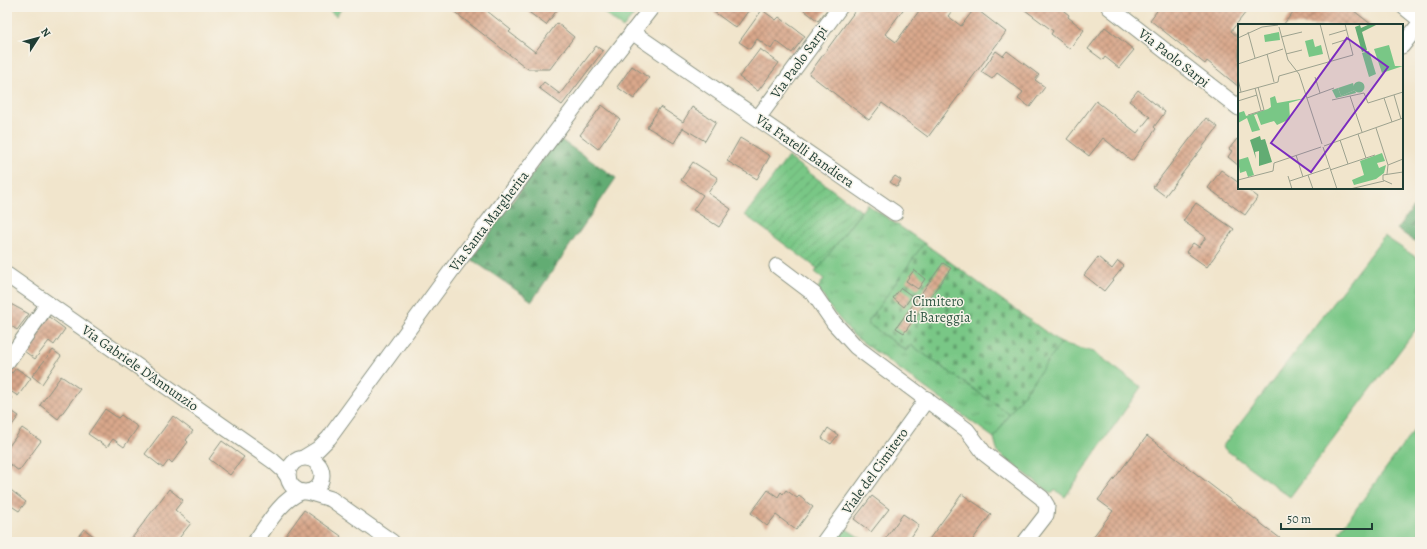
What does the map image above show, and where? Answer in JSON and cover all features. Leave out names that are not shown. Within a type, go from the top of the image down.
[{"type":"street","name":"Via Santa Margherita","points":[[305,457],[313,453],[329,438],[454,267],[652,7]]},
{"type":"street","name":"Via Paolo Sarpi","points":[[758,118],[840,7]]},
{"type":"street","name":"Via Paolo Sarpi","points":[[1109,7],[1238,107]]},
{"type":"street","points":[[1403,45],[1420,21],[1404,7]]},
{"type":"street","name":"Via Fratelli Bandiera","points":[[632,32],[895,213]]},
{"type":"street","points":[[777,266],[814,294],[834,323],[856,347],[967,430],[985,454],[1042,498],[1047,506],[1046,515],[1025,542]]},
{"type":"street","name":"Via Gabriele D'Annunzio","points":[[7,275],[273,461],[295,482]]},
{"type":"street","points":[[7,362],[48,304]]},
{"type":"street","name":"Viale del Cimitero","points":[[824,542],[927,399]]},
{"type":"street","name":"Via Santa Margherita","points":[[318,464],[329,438]]},
{"type":"street","points":[[255,542],[285,501],[295,482],[299,459],[305,457],[310,458],[318,464],[322,474],[322,480],[331,499]]},
{"type":"street","points":[[295,482],[316,488],[322,480]]},
{"type":"street","points":[[295,482],[331,499],[392,542]]},
{"type":"green space","points":[[325,7],[343,7],[336,16]]},
{"type":"green space","points":[[597,7],[629,7],[636,12],[623,28]]},
{"type":"green space","points":[[558,138],[616,178],[532,301],[471,259]]},
{"type":"green space","points":[[788,157],[861,211],[818,269],[745,215]]},
{"type":"green space","points":[[1420,199],[1420,245],[1397,229]]},
{"type":"green space","points":[[867,204],[924,243],[867,323],[906,351],[911,345],[1009,414],[994,438],[854,336],[831,309],[818,288],[824,279],[815,272]]},
{"type":"green space","points":[[1384,236],[1420,260],[1420,324],[1290,497],[1222,447]]},
{"type":"green space","name":"Cimitero di Bareggia","points":[[924,243],[1061,343],[1009,414],[911,345],[907,351],[867,323]]},
{"type":"green space","points":[[1061,343],[1094,352],[1141,387],[1065,497],[1055,490],[1051,493],[998,453],[994,438],[1009,414]]},
{"type":"green space","points":[[1420,422],[1420,542],[1353,542],[1339,532]]},
{"type":"green space","points":[[842,526],[866,542],[830,542]]},
{"type":"building","points":[[448,7],[482,7],[511,30],[509,32],[535,52],[557,23],[574,37],[550,69],[528,69]]},
{"type":"building","points":[[522,7],[553,7],[557,10],[546,25]]},
{"type":"building","points":[[712,7],[751,7],[736,28],[710,9]]},
{"type":"building","points":[[800,7],[829,7],[818,21]]},
{"type":"building","points":[[858,7],[905,7],[885,34],[896,42],[919,11],[914,7],[955,7],[948,16],[961,26],[975,8],[1006,32],[928,137],[882,103],[869,120],[809,74]]},
{"type":"building","points":[[1021,7],[1059,7],[1069,15],[1068,17],[1084,30],[1070,49],[1051,34],[1053,31]]},
{"type":"building","points":[[1160,7],[1250,7],[1231,31],[1238,37],[1238,86],[1207,61],[1205,64],[1150,20]]},
{"type":"building","points":[[1297,7],[1349,7],[1371,24],[1284,24]]},
{"type":"building","points":[[762,10],[776,20],[779,17],[805,36],[792,53],[776,41],[771,49],[757,39],[750,49],[739,42]]},
{"type":"building","points":[[1105,27],[1134,50],[1119,68],[1105,57],[1103,60],[1088,49]]},
{"type":"building","points":[[596,46],[603,51],[562,105],[539,88],[544,82],[560,94]]},
{"type":"building","points":[[760,49],[779,63],[758,91],[739,77]]},
{"type":"building","points":[[996,51],[1003,56],[1007,51],[1039,75],[1035,80],[1045,87],[1030,107],[1018,99],[1023,92],[997,73],[992,79],[981,72]]},
{"type":"building","points":[[632,66],[649,78],[634,99],[617,87]]},
{"type":"building","points":[[1138,90],[1165,112],[1154,127],[1156,129],[1132,161],[1103,138],[1089,156],[1067,139],[1096,101],[1137,133],[1150,117],[1129,101]]},
{"type":"building","points":[[602,105],[620,119],[598,149],[580,135]]},
{"type":"building","points":[[660,107],[683,122],[692,107],[716,122],[705,141],[683,128],[674,143],[647,127]]},
{"type":"building","points":[[1206,118],[1218,127],[1165,196],[1153,187]]},
{"type":"building","points":[[740,138],[770,156],[757,179],[727,161]]},
{"type":"building","points":[[1237,139],[1238,165],[1228,157],[1232,151],[1229,149]]},
{"type":"building","points":[[693,162],[718,178],[708,193],[731,209],[719,227],[693,210],[703,195],[681,180]]},
{"type":"building","points":[[1221,170],[1238,182],[1238,189],[1246,189],[1258,197],[1245,215],[1208,188]]},
{"type":"building","points":[[895,176],[901,180],[897,187],[890,182]]},
{"type":"building","points":[[1196,203],[1234,229],[1207,267],[1186,252],[1193,243],[1199,247],[1206,237],[1183,221]]},
{"type":"building","points":[[1098,257],[1112,269],[1118,261],[1124,266],[1104,291],[1084,275]]},
{"type":"building","points":[[943,263],[951,268],[904,333],[896,328]]},
{"type":"building","points":[[914,270],[925,279],[918,289],[906,281]]},
{"type":"building","points":[[901,288],[912,296],[904,307],[893,298]]},
{"type":"building","points":[[7,302],[29,314],[17,330],[7,323]]},
{"type":"building","points":[[49,317],[65,329],[54,345],[49,341],[35,359],[24,351]]},
{"type":"building","points":[[53,350],[61,356],[42,384],[32,376]]},
{"type":"building","points":[[16,368],[31,378],[18,396],[7,389],[7,375],[10,372],[12,373]]},
{"type":"building","points":[[61,376],[80,389],[58,419],[40,405]]},
{"type":"building","points":[[7,394],[12,398],[7,405]]},
{"type":"building","points":[[7,408],[19,416],[7,432]]},
{"type":"building","points":[[105,409],[118,418],[121,415],[138,427],[124,447],[113,439],[107,447],[88,434]]},
{"type":"building","points":[[173,416],[193,431],[186,440],[188,442],[172,463],[169,460],[163,468],[145,454]]},
{"type":"building","points":[[22,428],[41,441],[19,471],[7,462],[7,449]]},
{"type":"building","points":[[828,428],[838,435],[831,444],[822,438]]},
{"type":"building","points":[[1147,436],[1285,542],[1089,542],[1113,511],[1098,500]]},
{"type":"building","points":[[222,441],[244,457],[230,475],[209,459]]},
{"type":"building","points":[[7,487],[26,502],[19,511],[7,503]]},
{"type":"building","points":[[169,489],[183,500],[175,510],[191,523],[176,542],[129,542]]},
{"type":"building","points":[[768,490],[778,497],[781,492],[783,494],[786,490],[797,498],[799,496],[813,507],[796,530],[776,515],[767,526],[751,513]]},
{"type":"building","points":[[962,494],[991,514],[971,542],[927,542]]},
{"type":"building","points":[[872,496],[889,509],[871,532],[854,519]]},
{"type":"building","points":[[304,510],[341,536],[337,542],[281,542]]},
{"type":"building","points":[[903,514],[919,525],[908,542],[883,542]]},
{"type":"building","points":[[84,529],[102,542],[74,541]]},
{"type":"building","points":[[733,537],[740,542],[730,542]]}]
